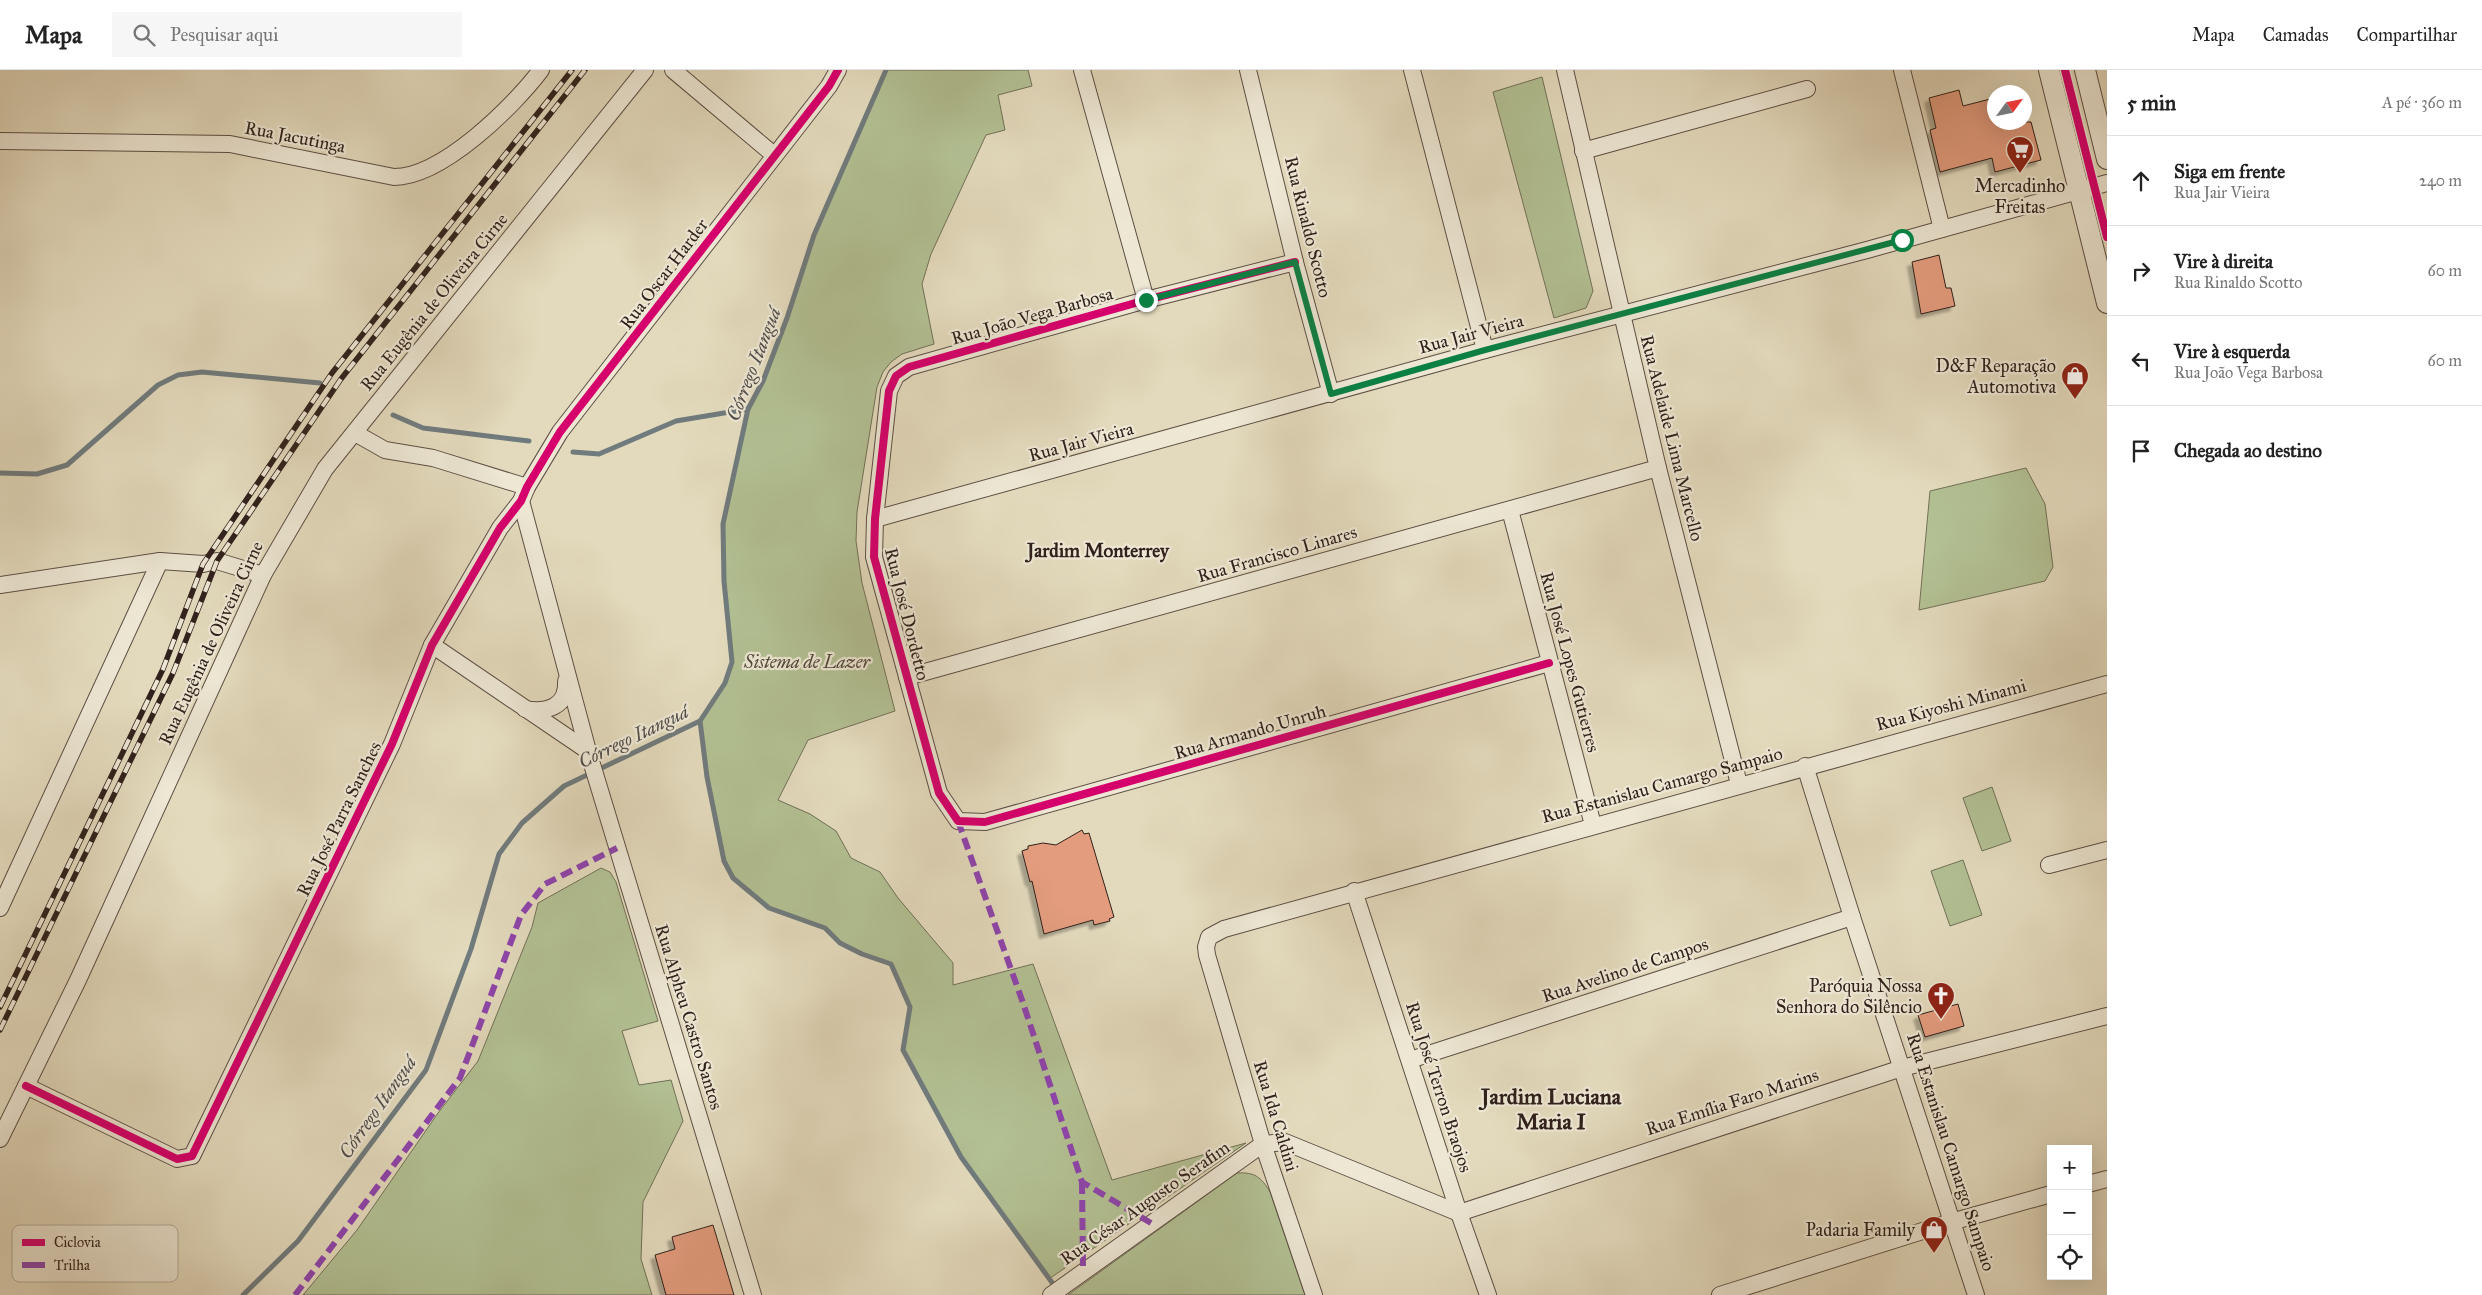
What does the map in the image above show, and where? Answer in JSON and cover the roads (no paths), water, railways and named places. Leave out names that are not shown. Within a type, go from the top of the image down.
[{"type":"street","name":"Rua Jacutinga","points":[[0,141],[230,144],[394,177],[409,177],[461,149],[523,94],[541,70]]},
{"type":"street","name":"Rua Eugênia de Oliveira Cirne","points":[[0,1139],[78,980],[263,575],[325,469],[645,70]]},
{"type":"street","points":[[673,70],[774,155]]},
{"type":"street","name":"Rua Oscar Harder","points":[[524,494],[560,432],[625,351],[829,86],[838,70]]},
{"type":"street","points":[[1082,70],[1146,300]]},
{"type":"street","name":"Rua Rinaldo Scotto","points":[[1248,70],[1295,262],[1331,394]]},
{"type":"street","points":[[1412,70],[1485,350]]},
{"type":"street","name":"Rua Adelaide Lima Marcello","points":[[1565,70],[1658,468],[1739,784]]},
{"type":"street","points":[[1902,70],[1942,229]]},
{"type":"street","points":[[2048,70],[2107,302]]},
{"type":"street","points":[[2085,70],[2107,159]]},
{"type":"street","points":[[1584,151],[1807,89]]},
{"type":"street","name":"Rua Jair Vieira","points":[[875,519],[1485,350],[1942,229],[2107,183]]},
{"type":"street","name":"Rua João Vega Barbosa","points":[[896,376],[909,367],[1146,300],[1295,262]]},
{"type":"street","name":"Rua José Dordetto","points":[[896,376],[889,392],[875,519],[874,557],[939,793],[958,821]]},
{"type":"street","points":[[355,433],[385,450],[433,458],[524,494]]},
{"type":"street","name":"Rua Francisco Linares","points":[[907,677],[1658,468]]},
{"type":"street","name":"Rua José Parra Sanches","points":[[26,1086],[177,1159],[192,1156],[392,744],[432,645],[500,528],[524,494]]},
{"type":"street","name":"Rua Alpheu Castro Santos","points":[[524,494],[564,668],[588,754],[753,1295]]},
{"type":"street","name":"Rua José Lopes Gutierres","points":[[1510,510],[1593,825]]},
{"type":"street","points":[[0,908],[160,561]]},
{"type":"street","points":[[0,585],[160,561],[203,564],[217,562],[263,575]]},
{"type":"street","points":[[432,645],[588,754]]},
{"type":"street","name":"Rua Armando Unruh","points":[[958,821],[985,822],[1549,663]]},
{"type":"street","name":"Rua Alpheu Castro Santos","points":[[525,709],[547,710],[557,706],[563,699],[566,684],[564,668]]},
{"type":"street","name":"Rua Kiyoshi Minami","points":[[1805,766],[2107,684]]},
{"type":"street","name":"Rua Estanislau Camargo Sampaio","points":[[1206,948],[1210,937],[1224,929],[1805,766],[1852,917],[1976,1295]]},
{"type":"street","points":[[2049,865],[2107,850]]},
{"type":"street","name":"Rua José Terron Braojos","points":[[1354,891],[1488,1295]]},
{"type":"street","name":"Rua Avelino de Campos","points":[[1410,1060],[1852,917]]},
{"type":"street","name":"Rua Ida Caldini","points":[[1206,948],[1263,1144],[1314,1295]]},
{"type":"street","name":"Rua Emília Faro Marins","points":[[1459,1212],[1902,1068],[2107,1016]]},
{"type":"street","points":[[1263,1144],[1285,1142],[1459,1212]]},
{"type":"street","name":"Rua César Augusto Serafim","points":[[1050,1295],[1263,1144]]},
{"type":"street","points":[[2092,1183],[2107,1179]]},
{"type":"street","points":[[1720,1295],[1951,1222],[2047,1195]]},
{"type":"waterway","name":"Córrego Itanguá","points":[[243,1295],[298,1241],[426,1070],[471,949],[499,854],[522,823],[564,786],[700,721],[725,683],[732,662],[724,581],[723,524],[748,409],[763,381],[787,318],[814,235],[886,70]]},
{"type":"waterway","points":[[0,473],[37,474],[67,465],[158,385],[178,375],[202,372],[320,383]]},
{"type":"waterway","points":[[573,452],[599,454],[676,421],[748,409]]},
{"type":"waterway","points":[[393,415],[423,428],[529,441]]},
{"type":"waterway","points":[[700,721],[707,777],[724,861],[733,878],[769,908],[825,928],[840,943],[862,954],[891,964],[910,1007],[903,1050],[961,1157],[1056,1288]]},
{"type":"railway","points":[[0,1007],[163,669],[203,564],[332,373],[572,70]]},
{"type":"railway","points":[[0,1030],[173,673],[217,561],[341,379],[585,70]]},
{"type":"place","name":"Mercadinho Freitas","points":[[2020,174]]},
{"type":"place","name":"D&F Reparação Automotiva","points":[[2075,400]]},
{"type":"place","name":"Paróquia Nossa Senhora do Silêncio","points":[[1941,1020]]},
{"type":"place","name":"Padaria Family","points":[[1934,1254]]},
{"type":"district","name":"Jardim Monterrey","points":[[1098,550]]},
{"type":"district","name":"Jardim Luciana Maria I","points":[[1551,1108]]},
{"type":"park label","name":"Sistema de Lazer","points":[[807,662]]}]
